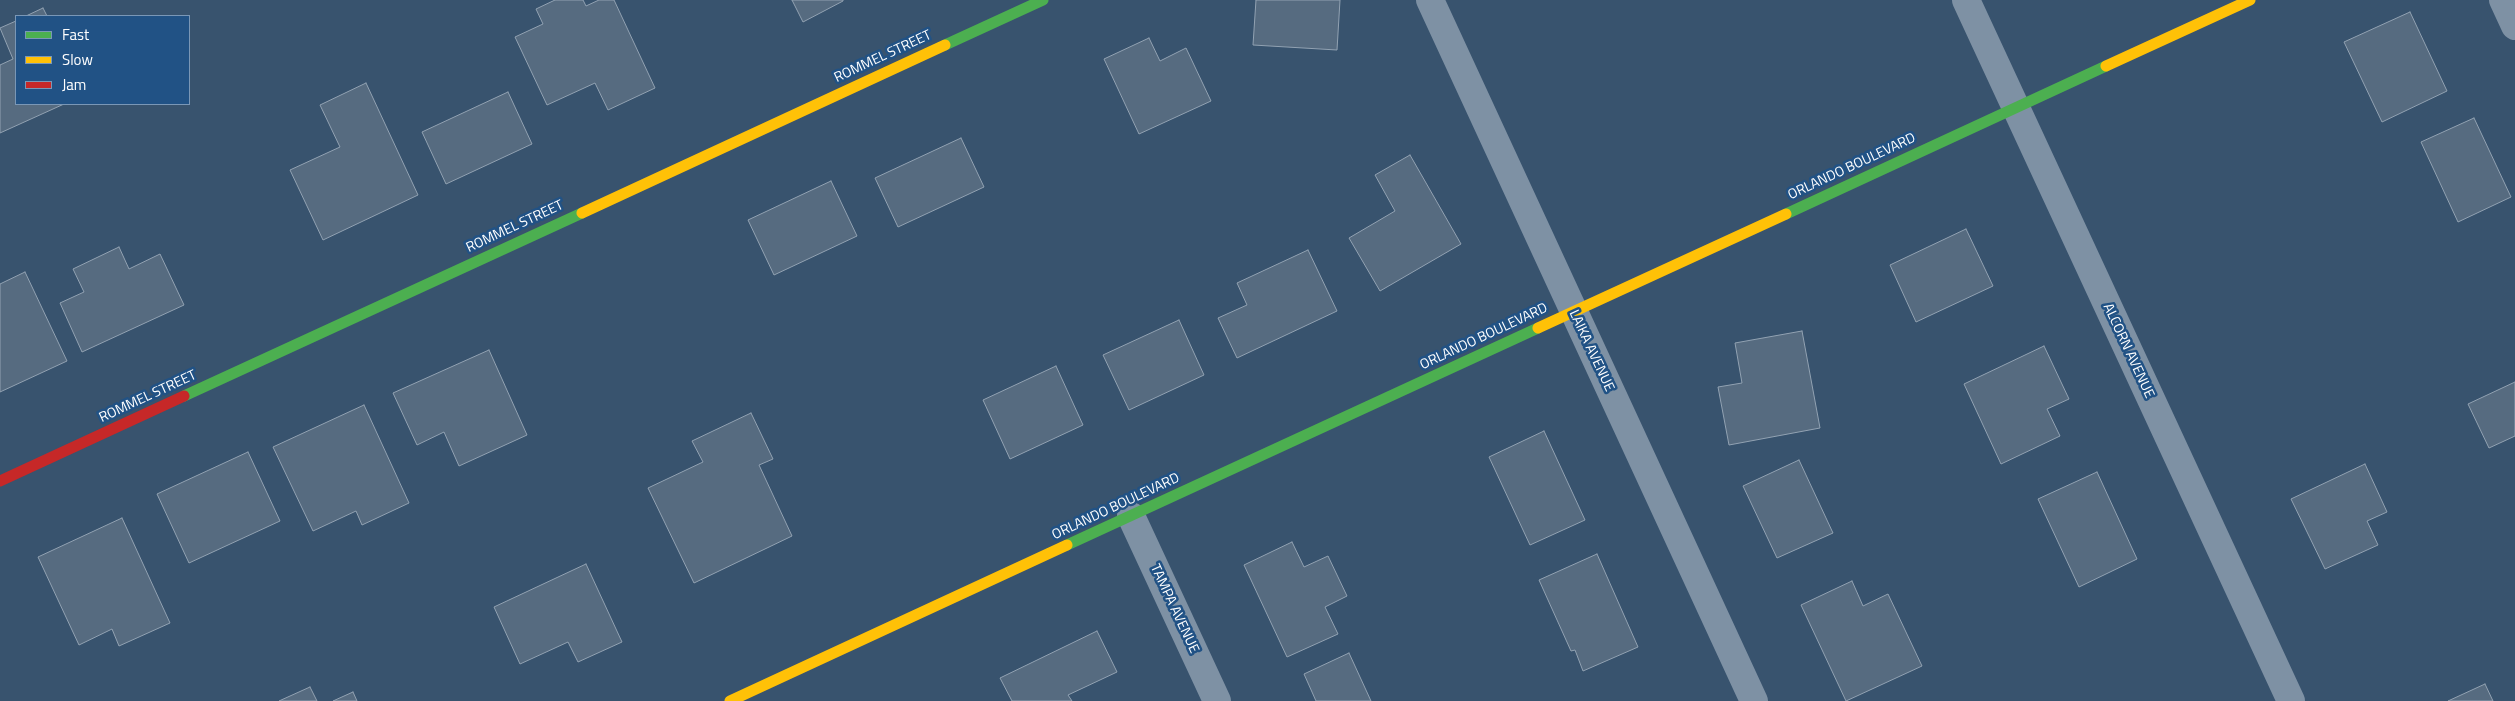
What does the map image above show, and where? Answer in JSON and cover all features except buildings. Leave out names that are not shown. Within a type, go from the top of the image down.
[{"type":"street","name":"ROMMEL STREET","points":[[0,481],[1043,0]]},
{"type":"street","name":"LAIKA AVENUE","points":[[1430,0],[1754,701]]},
{"type":"street","name":"ALCORN AVENUE","points":[[1966,0],[2291,701]]},
{"type":"street","name":"ORLANDO BOULEVARD","points":[[730,701],[2250,0]]},
{"type":"street","points":[[2503,0],[2515,26]]},
{"type":"street","name":"TAMPA AVENUE","points":[[1131,516],[1217,701]]},
{"type":"traffic: fast","points":[[945,45],[1043,0]]},
{"type":"traffic: fast","points":[[1786,214],[2106,66]]},
{"type":"traffic: fast","points":[[184,396],[582,213]]},
{"type":"traffic: fast","points":[[1067,545],[1538,328]]},
{"type":"traffic: slow","points":[[2106,66],[2250,0]]},
{"type":"traffic: slow","points":[[582,213],[945,45]]},
{"type":"traffic: slow","points":[[1538,328],[1786,214]]},
{"type":"traffic: slow","points":[[730,701],[1067,545]]},
{"type":"traffic: jam","points":[[0,481],[184,396]]}]
